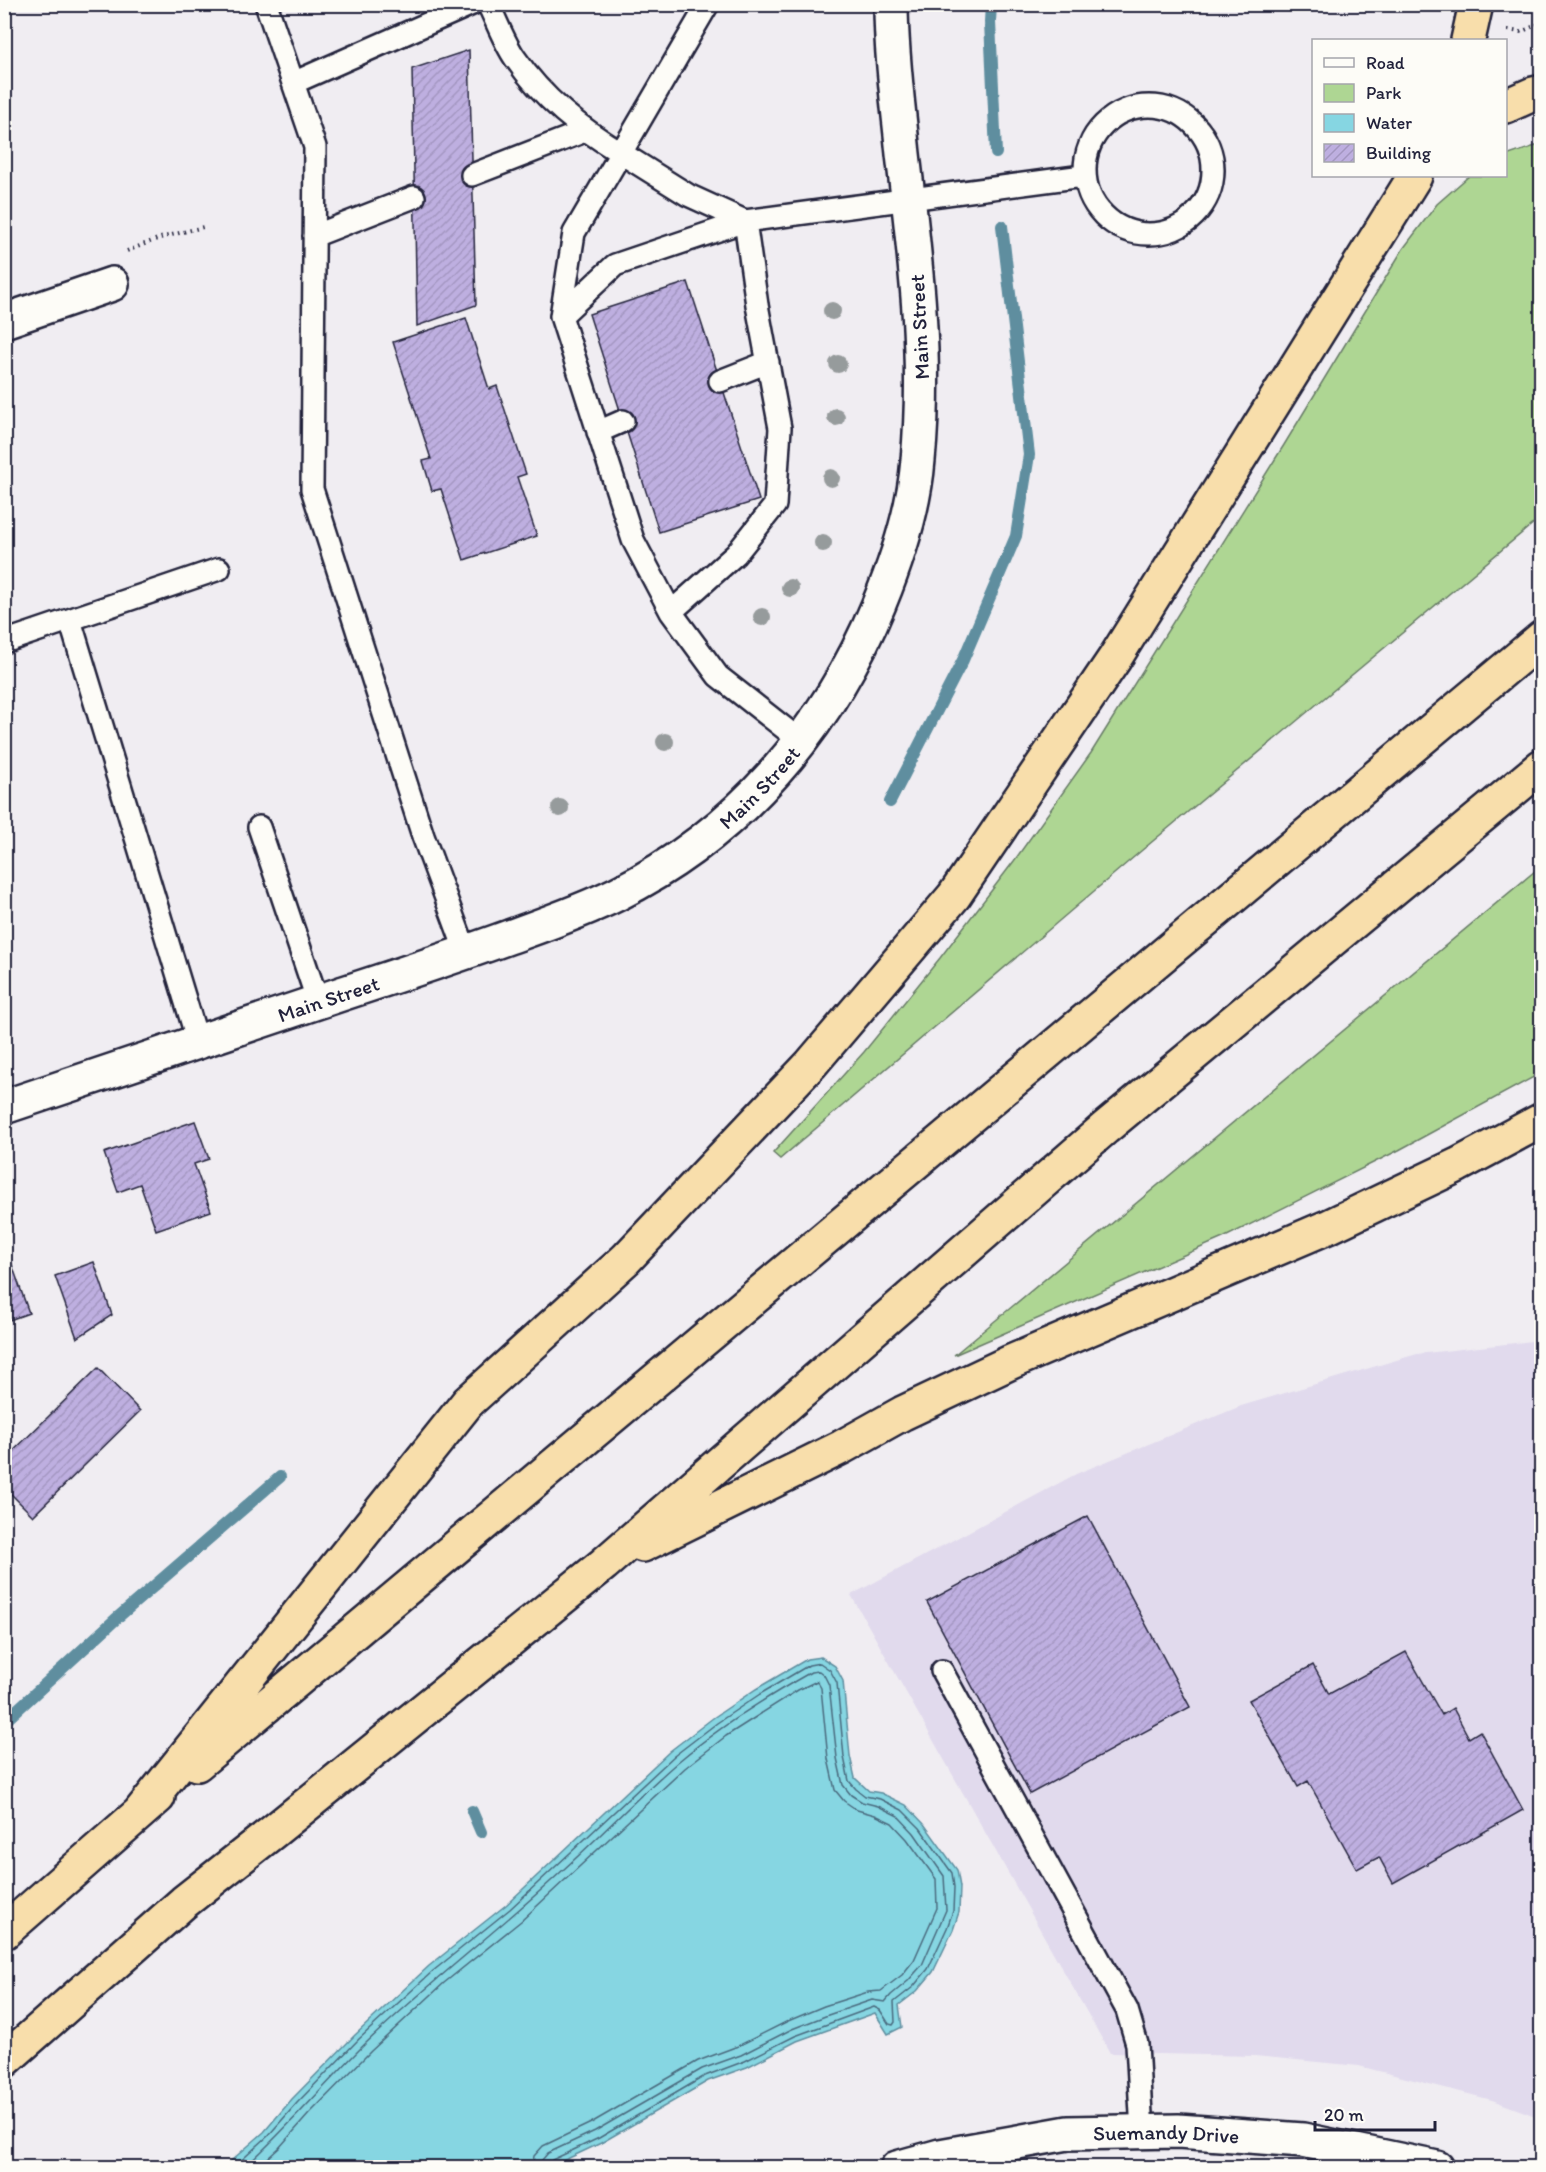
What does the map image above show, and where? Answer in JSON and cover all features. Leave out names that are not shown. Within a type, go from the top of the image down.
[{"type":"highway","points":[[1469,39],[1487,16]]},
{"type":"highway","points":[[1507,106],[1542,92]]},
{"type":"highway","points":[[141,1811],[468,1402],[626,1258],[811,1064],[954,896],[1116,658],[1414,177]]},
{"type":"highway","points":[[4,1932],[141,1811],[1542,638]]},
{"type":"highway","points":[[4,2061],[184,1902],[274,1832],[604,1564],[1105,1128],[1542,766]]},
{"type":"highway","points":[[604,1564],[842,1448],[903,1413],[1011,1362],[1330,1226],[1458,1165],[1542,1120]]},
{"type":"street","name":"Main Street","points":[[4,1107],[466,952],[549,922],[618,893],[666,865],[711,833],[756,793],[802,742],[839,686],[864,640],[890,578],[907,526],[918,467],[922,408],[922,349],[895,79],[891,4]]},
{"type":"street","points":[[4,321],[112,284]]},
{"type":"street","name":"Suemandy Drive","points":[[897,2168],[940,2156],[1068,2133],[1178,2131],[1303,2140],[1437,2168]]},
{"type":"lane","points":[[266,4],[315,147],[312,489],[423,836],[466,952]]},
{"type":"lane","points":[[293,83],[472,4]]},
{"type":"lane","points":[[488,4],[514,57],[546,97],[585,131],[688,195],[745,221]]},
{"type":"lane","points":[[703,6],[574,233],[561,316],[633,540],[671,612],[718,676],[802,742]]},
{"type":"lane","points":[[1135,106],[1166,107],[1193,122],[1210,148],[1213,179],[1201,209],[1177,229],[1146,235],[1116,226],[1094,205],[1083,176],[1088,145],[1107,120],[1135,106]]},
{"type":"lane","points":[[472,175],[585,131]]},
{"type":"lane","points":[[561,316],[615,265],[745,221],[1083,176]]},
{"type":"lane","points":[[314,236],[414,197]]},
{"type":"lane","points":[[671,612],[736,554],[775,505],[780,428],[757,305],[745,221]]},
{"type":"lane","points":[[720,381],[768,362]]},
{"type":"lane","points":[[598,432],[623,422]]},
{"type":"lane","points":[[4,642],[219,569]]},
{"type":"lane","points":[[70,620],[198,1042]]},
{"type":"lane","points":[[259,827],[318,1002]]},
{"type":"lane","points":[[942,1671],[1127,2010],[1137,2044],[1142,2132]]},
{"type":"path","points":[[1487,16],[1520,32],[1542,23]]},
{"type":"path","points":[[124,253],[160,238],[203,227]]},
{"type":"shaded area","points":[[1541,1340],[1541,2118],[1492,2100],[1359,2066],[1255,2056],[1110,2053],[851,1595],[1076,1474],[1241,1406],[1417,1354]]},
{"type":"green space","points":[[1541,144],[1541,517],[1141,851],[780,1159],[773,1153],[864,1052],[940,958],[1014,861],[1091,753],[1284,445],[1403,249],[1437,204],[1468,177],[1507,177],[1507,156]]},
{"type":"green space","points":[[1541,866],[1541,1073],[1399,1150],[1223,1238],[954,1355]]},
{"type":"water","points":[[821,1657],[835,1666],[843,1681],[850,1756],[855,1778],[869,1791],[881,1793],[906,1805],[924,1824],[957,1870],[960,1887],[959,1912],[953,1930],[933,1972],[917,1991],[899,2005],[902,2027],[888,2034],[875,2013],[797,2041],[747,2067],[708,2081],[601,2143],[550,2167],[224,2167],[264,2132],[292,2099],[355,2035],[429,1966],[506,1905],[670,1751],[756,1689],[807,1659]]},
{"type":"building","points":[[469,50],[476,305],[417,326],[412,69]]},
{"type":"building","points":[[688,282],[759,500],[659,532],[589,314]]},
{"type":"building","points":[[466,318],[489,389],[497,386],[526,474],[517,477],[537,536],[464,560],[441,489],[432,491],[423,461],[431,459],[393,342]]},
{"type":"building","points":[[195,1121],[209,1159],[194,1164],[211,1211],[156,1230],[140,1184],[118,1192],[104,1153]]},
{"type":"building","points":[[4,1259],[10,1259],[29,1313],[4,1322]]},
{"type":"building","points":[[94,1262],[112,1315],[77,1338],[55,1276]]},
{"type":"building","points":[[98,1368],[140,1411],[33,1516],[4,1487],[4,1460]]},
{"type":"building","points":[[1088,1516],[1190,1707],[1030,1794],[927,1602]]},
{"type":"building","points":[[1406,1652],[1442,1715],[1453,1708],[1469,1738],[1480,1731],[1523,1810],[1393,1883],[1379,1857],[1357,1869],[1308,1781],[1298,1787],[1249,1700],[1313,1665],[1329,1694]]},
{"type":"waterway","points":[[991,4],[996,153]]},
{"type":"waterway","points":[[890,802],[963,660],[1016,536],[1029,455],[1002,226]]},
{"type":"waterway","points":[[4,1722],[117,1618],[280,1477]]},
{"type":"waterway","points":[[472,1811],[481,1832]]}]
